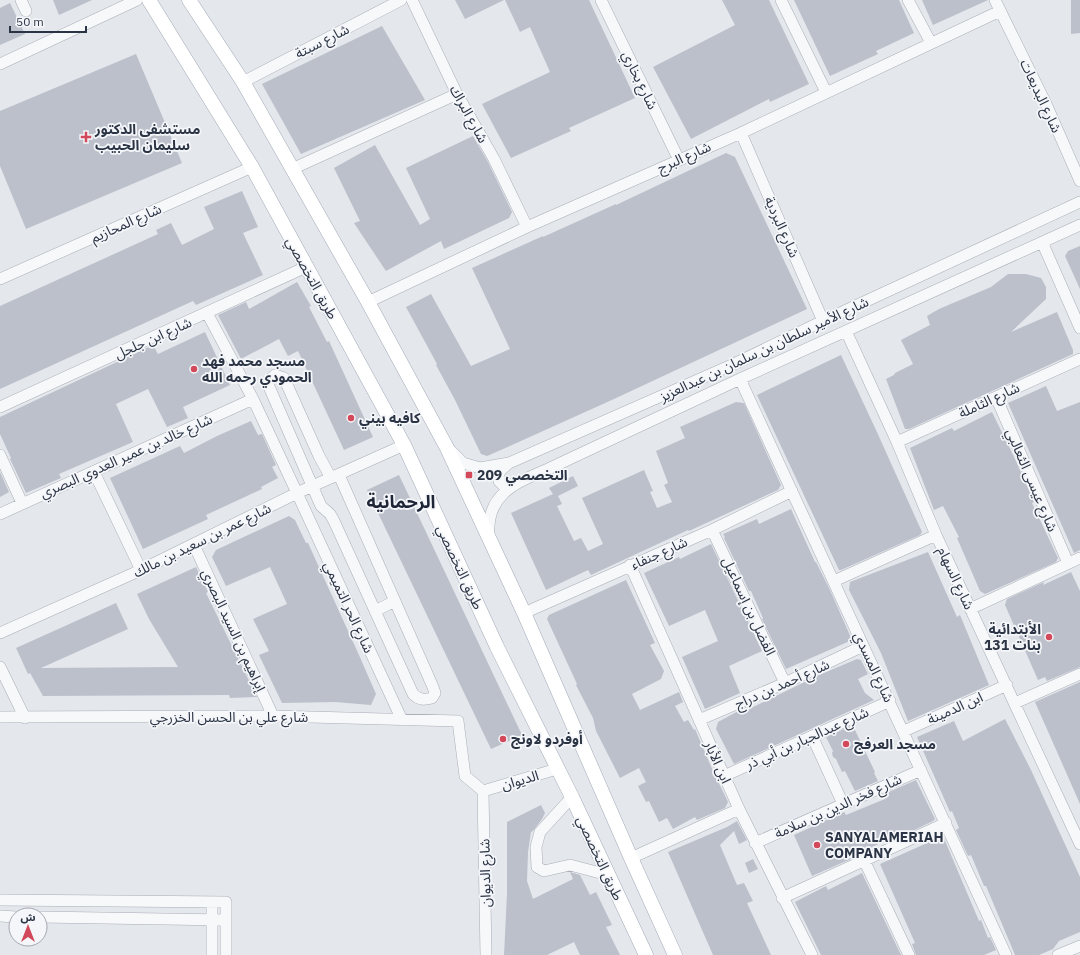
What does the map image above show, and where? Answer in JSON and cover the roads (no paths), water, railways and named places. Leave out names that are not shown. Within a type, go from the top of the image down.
[{"type":"main road","name":"طريق التخصصي","points":[[149,0],[252,167],[404,445],[497,647],[572,797],[646,955]]},
{"type":"main road","name":"طريق التخصصي","points":[[189,0],[243,82],[368,302],[447,448],[524,613],[630,858],[675,955]]},
{"type":"street","points":[[22,0],[26,11]]},
{"type":"street","points":[[0,64],[137,0]]},
{"type":"street","name":"شارع سبتة","points":[[243,82],[400,0]]},
{"type":"street","name":"شارع البراك","points":[[412,0],[458,94],[494,159],[527,228]]},
{"type":"street","name":"شارع بخاري","points":[[602,0],[678,160]]},
{"type":"street","points":[[781,0],[826,92]]},
{"type":"street","points":[[908,0],[931,43]]},
{"type":"street","name":"شارع البديعات","points":[[995,0],[1046,104],[1080,181]]},
{"type":"street","name":"شارع البرج","points":[[368,302],[527,228],[741,133],[1000,11]]},
{"type":"street","points":[[292,169],[458,94]]},
{"type":"street","name":"شارع البردية","points":[[741,133],[823,321]]},
{"type":"street","name":"شارع المحازيم","points":[[0,279],[252,167]]},
{"type":"street","name":"شارع الأمير سلطان بن سلمان بن عبدالعزيز","points":[[447,448],[463,463],[480,468],[509,463],[734,364],[823,321],[1080,202]]},
{"type":"street","name":"شارع الأمير سلطان بن سلمان بن عبدالعزيز","points":[[489,536],[488,528],[492,508],[508,488],[519,481],[1080,224]]},
{"type":"street","points":[[1042,242],[1080,328]]},
{"type":"street","name":"شارع ابن جلجل","points":[[0,407],[306,268]]},
{"type":"street","name":"شارع الحر التميمي","points":[[207,314],[252,400],[297,493],[402,720]]},
{"type":"street","name":"شارع السهام","points":[[846,331],[897,442],[936,535],[1080,844]]},
{"type":"street","name":"شارع الثاملة","points":[[897,442],[1080,359]]},
{"type":"street","points":[[275,375],[284,378],[319,456],[335,476],[395,602],[433,687],[435,693],[432,698],[423,700],[416,698],[413,694],[334,521],[330,514],[322,506],[312,487],[267,382],[275,375]]},
{"type":"street","name":"شارع المسدي","points":[[740,379],[863,646],[904,731],[1006,955]]},
{"type":"street","name":"شارع عيسى الثعالبي","points":[[996,397],[1068,563]]},
{"type":"street","name":"شارع خالد بن عمير العدوي البصري","points":[[0,514],[252,400]]},
{"type":"street","name":"شارع عمر بن سعيد بن مالك","points":[[0,633],[141,570],[297,493],[404,445]]},
{"type":"street","points":[[0,455],[22,503]]},
{"type":"street","points":[[509,463],[502,469],[498,476],[499,481],[504,486],[519,481]]},
{"type":"street","points":[[94,472],[141,570]]},
{"type":"street","name":"شارع جنفاء","points":[[524,613],[712,530],[792,491]]},
{"type":"street","name":"الفضل بن إسماعيل","points":[[712,530],[785,683]]},
{"type":"street","points":[[834,581],[936,535]]},
{"type":"street","name":"إبراهيم بن السيد البصري","points":[[194,545],[273,716]]},
{"type":"street","points":[[970,608],[1080,558]]},
{"type":"street","name":"ابن الأبار","points":[[630,566],[739,809],[782,898],[812,955]]},
{"type":"street","points":[[375,611],[395,602]]},
{"type":"street","name":"شارع أحمد بن دراج","points":[[700,720],[785,683],[863,646]]},
{"type":"street","points":[[0,667],[25,718]]},
{"type":"street","points":[[1015,703],[1080,674]]},
{"type":"street","name":"ابن الدمينة","points":[[904,731],[1007,685]]},
{"type":"street","name":"شارع عبدالجبار بن أبي ذر","points":[[724,776],[890,701]]},
{"type":"street","name":"شارع علي بن الحسن الخزرجي","points":[[0,718],[273,716],[458,721],[465,776],[483,791]]},
{"type":"street","points":[[812,736],[843,804]]},
{"type":"street","name":"الديوان","points":[[483,791],[557,769]]},
{"type":"street","name":"شارع فخر الدين بن سلامة","points":[[755,843],[921,770]]},
{"type":"street","name":"شارع الديوان","points":[[483,791],[486,955]]},
{"type":"street","points":[[572,797],[540,832],[536,848],[537,867],[544,871],[570,865],[608,875]]},
{"type":"street","points":[[630,858],[739,809]]},
{"type":"street","points":[[782,898],[946,823]]},
{"type":"street","points":[[864,860],[909,955]]},
{"type":"street","points":[[0,900],[226,902],[226,955]]},
{"type":"street","points":[[212,902],[212,955]]},
{"type":"street","points":[[48,917],[226,920]]},
{"type":"street","points":[[1058,955],[1080,946]]},
{"type":"place","name":"مستشفى الدكتور سليمان الحبيب","points":[[86,137]]},
{"type":"place","name":"مسجد محمد فهد الحمودي رحمه الله","points":[[194,369]]},
{"type":"place","name":"كافيه بيني","points":[[351,418]]},
{"type":"place","name":"التخصصي 209","points":[[469,475]]},
{"type":"place","name":"الأبتدائية 131 بنات","points":[[1049,637]]},
{"type":"place","name":"أوفردو لاونج","points":[[503,739]]},
{"type":"place","name":"مسجد العرفج","points":[[846,744]]},
{"type":"place","name":"SANYALAMERIAH COMPANY","points":[[817,845]]},
{"type":"district","name":"الرحمانية","points":[[401,502]]}]
